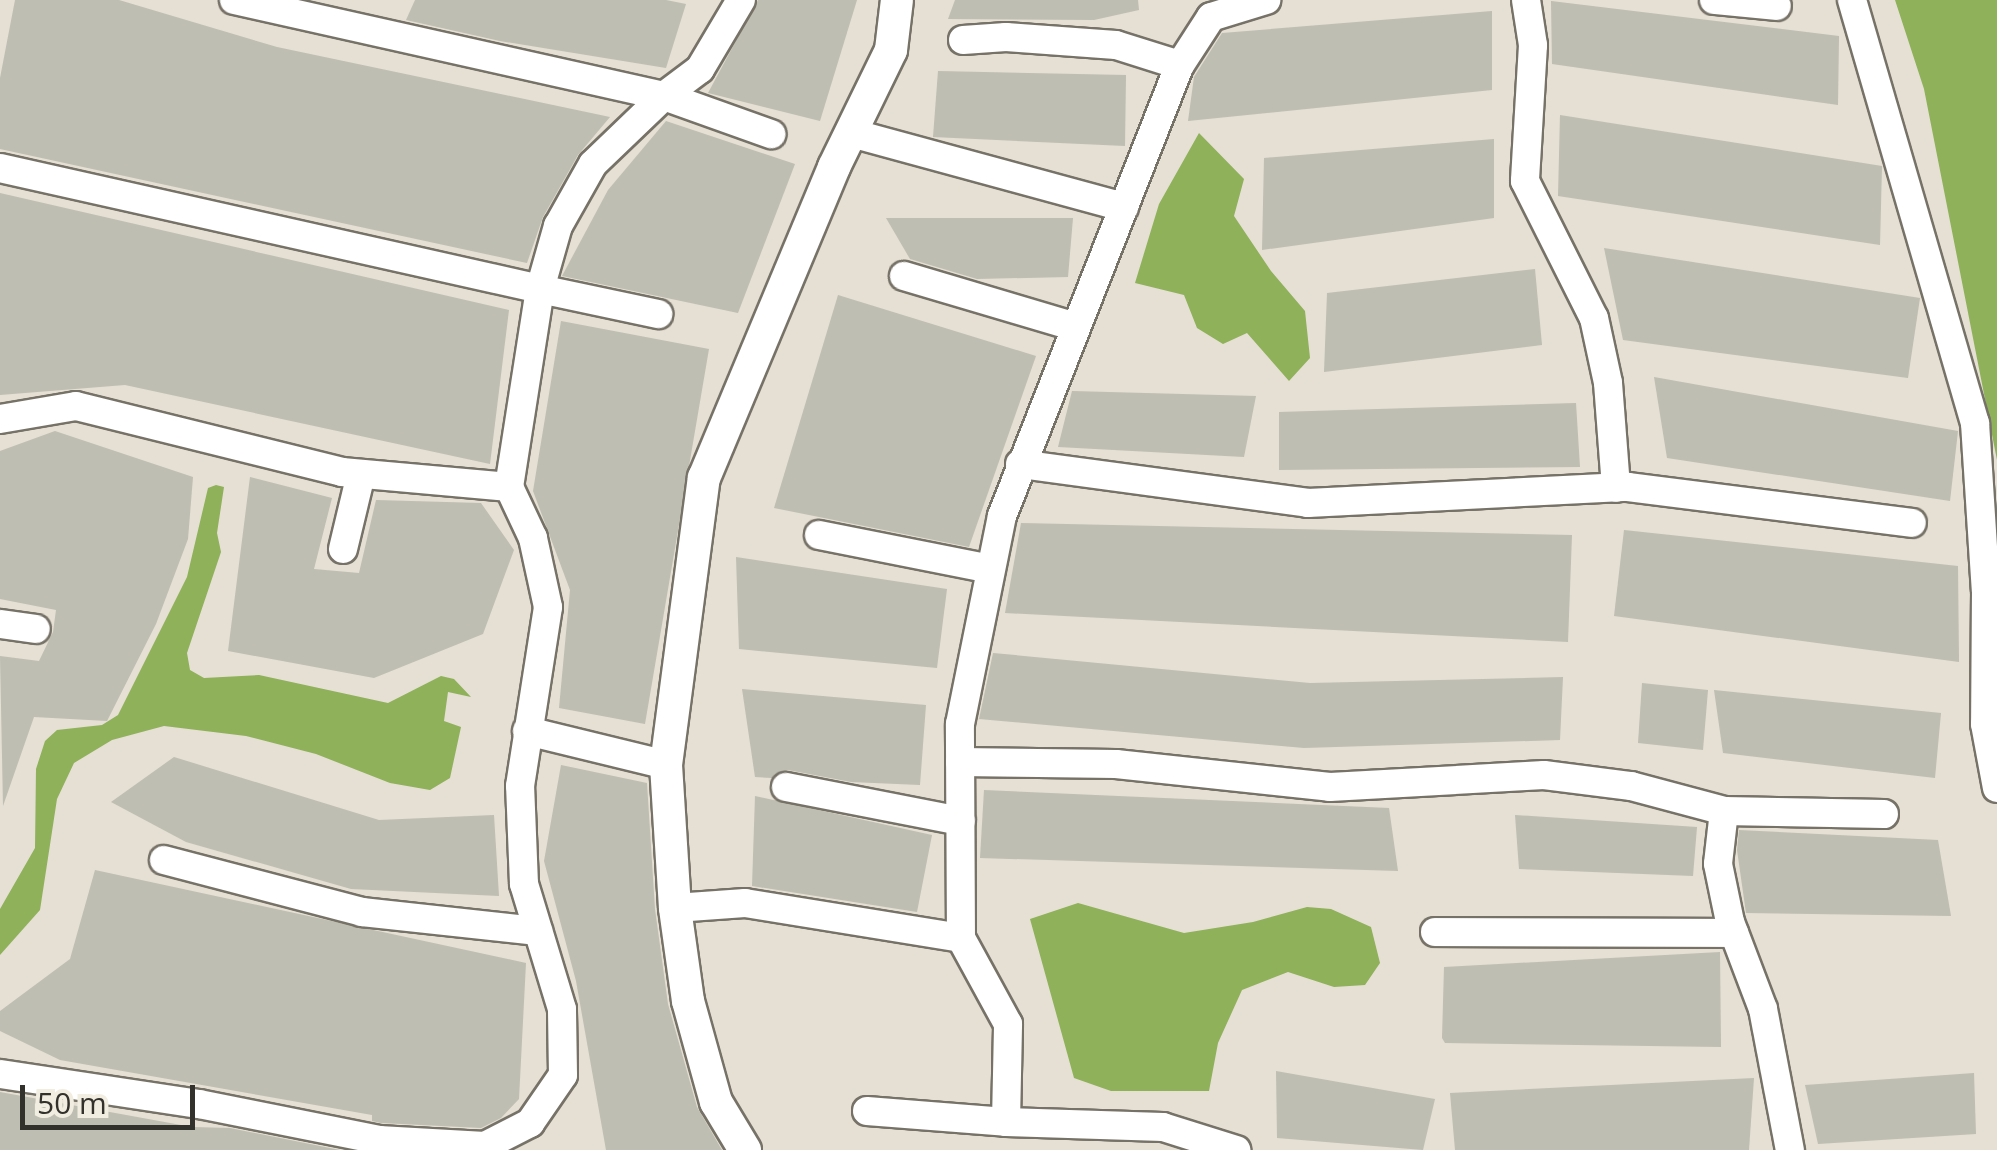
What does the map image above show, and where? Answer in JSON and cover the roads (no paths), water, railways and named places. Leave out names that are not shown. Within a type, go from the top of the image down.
[{"type":"street","points":[[234,0],[664,96],[770,134]]},
{"type":"street","points":[[0,1074],[199,1104],[379,1140],[485,1146],[530,1123],[564,1075],[562,1009],[524,884],[520,786],[548,607],[533,538],[509,488],[540,289],[558,226],[593,164],[664,96],[700,70],[742,0]]},
{"type":"street","points":[[745,1150],[716,1102],[688,1001],[674,908],[666,765],[704,478],[851,133],[891,50],[897,0]]},
{"type":"street","points":[[1006,1122],[1008,1024],[962,938],[960,821],[960,724],[1002,516],[1180,65],[1212,17],[1266,0]]},
{"type":"street","points":[[1526,0],[1533,44],[1525,181],[1594,318],[1608,383],[1616,488]]},
{"type":"street","points":[[1714,0],[1777,6]]},
{"type":"street","points":[[1852,0],[1975,423],[1986,591],[1985,724],[1997,788]]},
{"type":"street","points":[[963,40],[1006,37],[1116,46],[1180,65]]},
{"type":"street","points":[[851,133],[1124,207]]},
{"type":"street","points":[[0,168],[658,314]]},
{"type":"street","points":[[904,276],[1076,327]]},
{"type":"street","points":[[0,419],[76,406],[202,440],[361,474],[509,488]]},
{"type":"street","points":[[1020,464],[1308,503],[1616,488],[1912,523]]},
{"type":"street","points":[[343,549],[361,474]]},
{"type":"street","points":[[819,534],[990,569]]},
{"type":"street","points":[[0,624],[36,629]]},
{"type":"street","points":[[528,731],[666,765]]},
{"type":"street","points":[[960,762],[1116,764],[1330,787],[1544,775],[1630,786],[1724,811],[1884,814]]},
{"type":"street","points":[[786,787],[960,821]]},
{"type":"street","points":[[1724,811],[1718,864],[1734,932],[1763,1009],[1790,1150]]},
{"type":"street","points":[[164,860],[362,912],[538,931]]},
{"type":"street","points":[[674,908],[745,904],[962,938]]},
{"type":"street","points":[[1435,932],[1734,932]]},
{"type":"street","points":[[867,1110],[1006,1122],[1164,1127],[1236,1150]]}]
